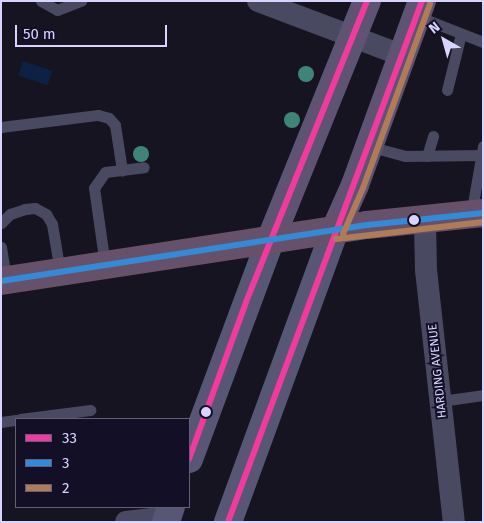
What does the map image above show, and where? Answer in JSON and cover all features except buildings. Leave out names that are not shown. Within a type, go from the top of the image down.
[{"type":"highway","points":[[4,280],[335,230],[477,214]]},
{"type":"main road","points":[[190,456],[270,241],[367,1]]},
{"type":"main road","points":[[228,522],[335,230],[355,185],[367,146],[419,9]]},
{"type":"street","points":[[258,1],[401,55]]},
{"type":"street","name":"HARDING AVENUE","points":[[425,220],[426,270],[454,522]]},
{"type":"street","points":[[126,522],[168,515]]},
{"type":"lane","points":[[41,1],[57,10],[81,1]]},
{"type":"lane","points":[[419,9],[461,34],[483,42]]},
{"type":"lane","points":[[448,90],[461,34]]},
{"type":"lane","points":[[1,127],[98,115],[110,118],[115,125],[122,170]]},
{"type":"lane","points":[[427,156],[433,136]]},
{"type":"lane","points":[[367,146],[406,156],[427,156],[482,150],[477,214]]},
{"type":"lane","points":[[105,265],[94,188],[105,172],[144,167]]},
{"type":"lane","points":[[1,223],[10,214],[25,209],[35,208],[46,214],[52,224],[60,272]]},
{"type":"lane","points":[[1,247],[4,280]]},
{"type":"lane","points":[[441,401],[483,395]]},
{"type":"lane","points":[[26,418],[90,410]]},
{"type":"lane","points":[[1,422],[15,420]]},
{"type":"water","points":[[23,61],[52,71],[47,85],[18,75]]},
{"type":"transit line","name":"33","points":[[190,456],[246,302],[367,1]]},
{"type":"transit line","name":"33","points":[[228,522],[422,1]]},
{"type":"transit line","name":"2","points":[[343,234],[363,188],[430,4]]},
{"type":"transit line","name":"3","points":[[1,281],[367,225],[483,213]]},
{"type":"transit line","name":"2","points":[[336,239],[483,222]]}]
